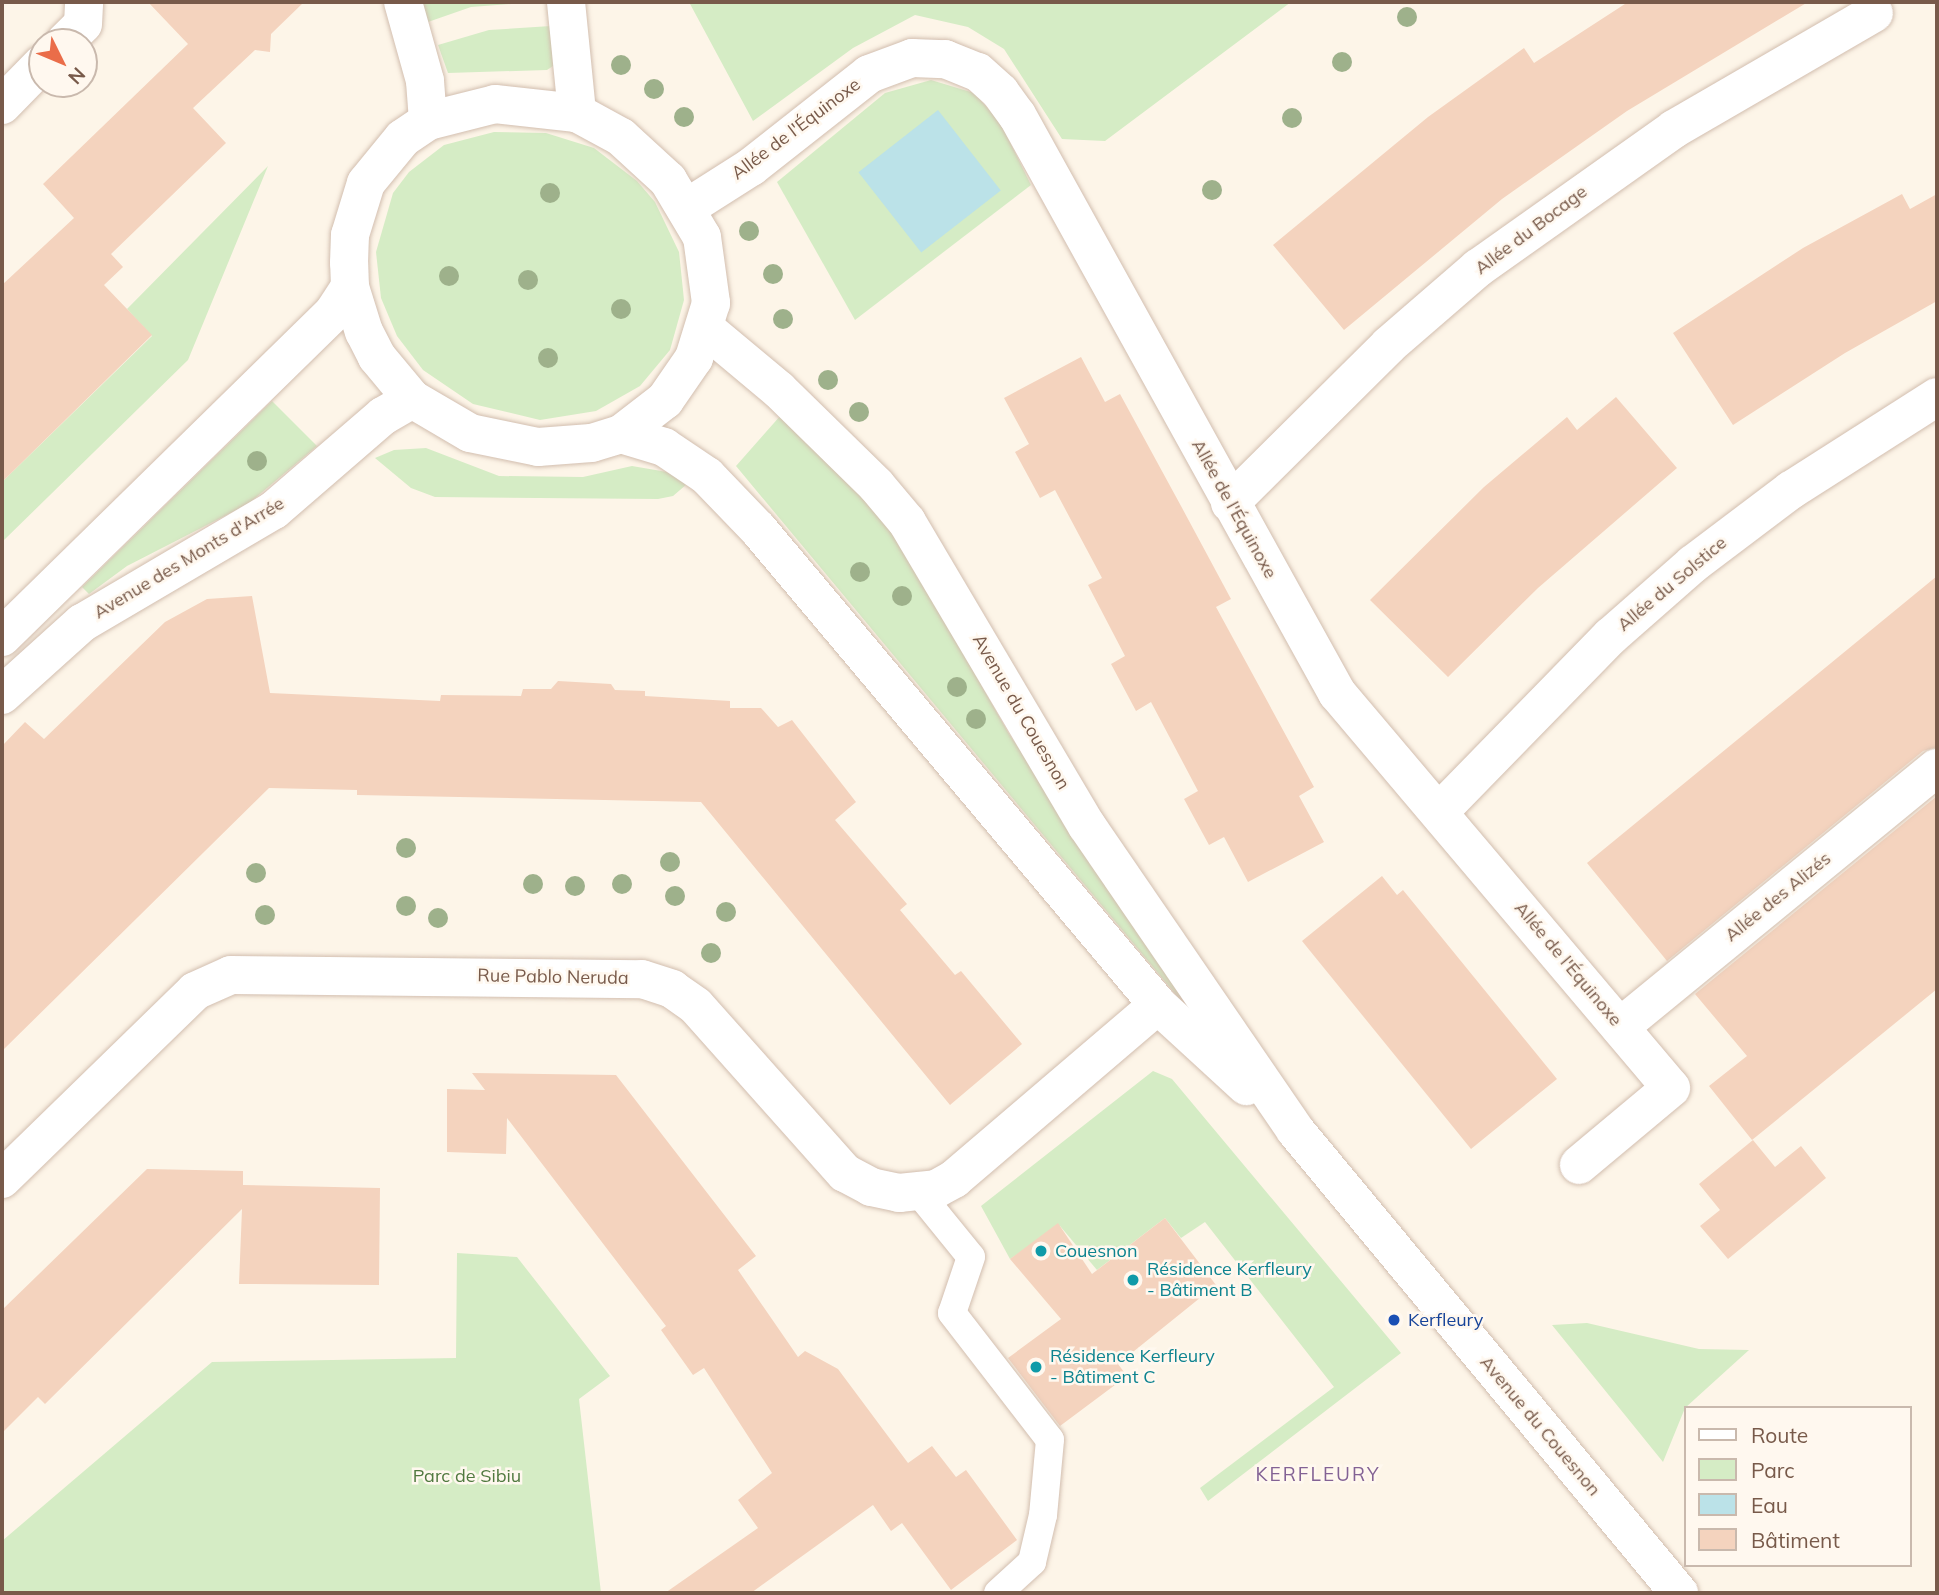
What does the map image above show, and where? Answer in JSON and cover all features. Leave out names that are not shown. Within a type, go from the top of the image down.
[{"type":"street","points":[[79,28],[83,24],[85,2]]},
{"type":"street","points":[[403,2],[425,81],[428,121]]},
{"type":"street","points":[[566,2],[578,113]]},
{"type":"street","name":"Allée du Bocage","points":[[1230,503],[1389,345],[1488,260],[1674,129],[1874,13]]},
{"type":"street","name":"Allée de l'Équinoxe","points":[[688,207],[751,167],[869,74],[912,58],[945,59],[978,72],[1017,115],[1337,692],[1441,810],[1671,1088],[1579,1165]]},
{"type":"street","points":[[2,104],[28,78]]},
{"type":"street","points":[[495,104],[578,113],[645,156],[688,207],[702,237],[710,272],[706,329],[694,358],[665,400],[621,434],[564,446],[503,442],[447,422],[412,399],[377,357],[350,287],[350,235],[366,183],[403,138],[428,121],[495,104]]},
{"type":"street","points":[[2,637],[333,313],[350,287]]},
{"type":"street","name":"Avenue du Couesnon","points":[[706,329],[779,390],[876,485],[907,522],[1087,826],[1295,1130],[1679,1593]]},
{"type":"street","name":"Allée du Solstice","points":[[1441,810],[1611,636],[1693,564],[1791,489],[1937,397]]},
{"type":"street","name":"Avenue des Monts d'Arrée","points":[[2,695],[82,623],[274,510],[383,416],[412,399]]},
{"type":"street","name":"Avenue du Couesnon","points":[[621,434],[664,447],[691,463],[758,529],[1158,1005],[1295,1130]]},
{"type":"street","name":"Allée des Alizés","points":[[1620,1027],[1937,768]]},
{"type":"street","name":"Rue Pablo Neruda","points":[[2,1179],[195,991],[231,975],[267,973],[642,979],[671,989],[696,1006],[845,1173],[871,1187],[919,1193],[954,1179],[1158,1005]]},
{"type":"lane","points":[[919,1193],[971,1257],[952,1313],[1050,1440],[1044,1515],[1032,1562],[998,1593]]},
{"type":"green space","points":[[420,2],[538,2],[471,7],[428,22]]},
{"type":"green space","points":[[689,2],[1291,2],[1105,141],[1062,139],[1004,49],[968,27],[915,15],[853,48],[753,121]]},
{"type":"green space","points":[[551,26],[553,66],[547,70],[448,73],[438,45],[489,30]]},
{"type":"green space","points":[[931,80],[974,93],[1000,122],[1031,185],[855,320],[777,182],[885,93]]},
{"type":"green space","points":[[494,132],[546,133],[594,148],[637,181],[655,202],[679,252],[684,300],[670,350],[640,386],[596,411],[540,420],[473,404],[423,370],[397,336],[381,298],[376,252],[393,193],[409,172],[444,145]]},
{"type":"green space","points":[[268,166],[188,360],[2,542],[2,482],[152,336],[127,309]]},
{"type":"green space","points":[[272,401],[317,446],[248,504],[127,566],[89,594],[82,587]]},
{"type":"green space","points":[[781,415],[884,514],[1009,734],[1232,1056],[1183,1003],[736,466]]},
{"type":"green space","points":[[426,448],[499,476],[583,477],[632,466],[667,472],[687,484],[673,496],[658,499],[435,497],[411,488],[375,458],[394,450]]},
{"type":"green space","points":[[1153,1071],[1172,1079],[1401,1353],[1208,1501],[1200,1488],[1334,1387],[1205,1222],[1181,1238],[1165,1218],[1097,1270],[1060,1226],[1010,1259],[981,1206]]},
{"type":"green space","name":"Parc de Sibiu","points":[[457,1253],[517,1257],[610,1376],[579,1399],[601,1593],[2,1593],[2,1541],[212,1362],[456,1358]]},
{"type":"green space","points":[[1587,1323],[1699,1349],[1749,1350],[1684,1406],[1663,1462],[1552,1325]]},
{"type":"water","points":[[938,110],[1001,190],[921,253],[858,172]]},
{"type":"building","points":[[148,2],[304,2],[271,34],[270,52],[255,50],[193,108],[226,143],[111,254],[123,267],[104,285],[152,335],[2,482],[2,285],[74,218],[43,184],[188,44]]},
{"type":"building","points":[[1628,2],[1808,2],[1627,111],[1502,199],[1344,330],[1273,245],[1428,117],[1524,48],[1534,63]]},
{"type":"building","points":[[1902,194],[1910,209],[1937,194],[1937,301],[1845,353],[1733,425],[1673,333],[1803,248]]},
{"type":"building","points":[[1081,357],[1105,402],[1120,394],[1181,506],[1231,599],[1216,607],[1314,787],[1299,796],[1324,842],[1248,882],[1224,837],[1209,845],[1184,799],[1198,791],[1151,702],[1136,711],[1111,664],[1125,656],[1088,585],[1102,578],[1055,490],[1040,498],[1015,452],[1029,444],[1004,398]]},
{"type":"building","points":[[1616,397],[1677,468],[1538,588],[1448,677],[1370,600],[1484,487],[1567,417],[1577,430]]},
{"type":"building","points":[[1937,576],[1937,747],[1923,751],[1667,961],[1587,863]]},
{"type":"building","points":[[252,596],[270,693],[440,701],[441,695],[521,696],[523,689],[551,689],[558,681],[611,684],[615,690],[645,691],[645,696],[730,701],[730,708],[761,708],[778,727],[792,720],[856,802],[835,820],[907,904],[900,910],[955,975],[961,971],[1022,1044],[950,1105],[701,802],[357,795],[357,790],[269,788],[2,1051],[2,746],[25,722],[44,739],[165,622],[207,599]]},
{"type":"building","points":[[1937,796],[1937,989],[1752,1140],[1709,1086],[1747,1056],[1695,994]]},
{"type":"building","points":[[1382,876],[1397,895],[1403,890],[1557,1079],[1471,1149],[1302,941]]},
{"type":"building","points":[[472,1073],[616,1075],[756,1256],[738,1270],[798,1357],[805,1351],[838,1369],[908,1463],[932,1446],[956,1477],[966,1470],[1017,1540],[951,1590],[902,1523],[891,1531],[873,1505],[751,1593],[665,1593],[758,1528],[738,1500],[772,1473],[704,1368],[693,1375],[661,1330],[666,1326],[507,1118],[506,1154],[447,1152],[447,1089],[485,1090]]},
{"type":"building","points":[[1753,1140],[1775,1167],[1801,1146],[1826,1178],[1728,1259],[1700,1226],[1720,1210],[1699,1184]]},
{"type":"building","points":[[147,1169],[243,1171],[243,1185],[380,1188],[379,1285],[239,1284],[242,1209],[45,1404],[38,1397],[2,1433],[2,1310]]},
{"type":"building","points":[[1165,1218],[1216,1285],[1118,1364],[1127,1376],[1060,1426],[1008,1358],[1061,1319],[1010,1259],[1058,1223],[1092,1274]]},
{"type":"place","name":"Couesnon","points":[[1041,1251]]},
{"type":"place","name":"Résidence Kerfleury - Bâtiment B","points":[[1133,1280]]},
{"type":"place","name":"Kerfleury","points":[[1394,1320]]},
{"type":"place","name":"Résidence Kerfleury - Bâtiment C","points":[[1036,1367]]},
{"type":"district","name":"KERFLEURY","points":[[1318,1475]]}]
